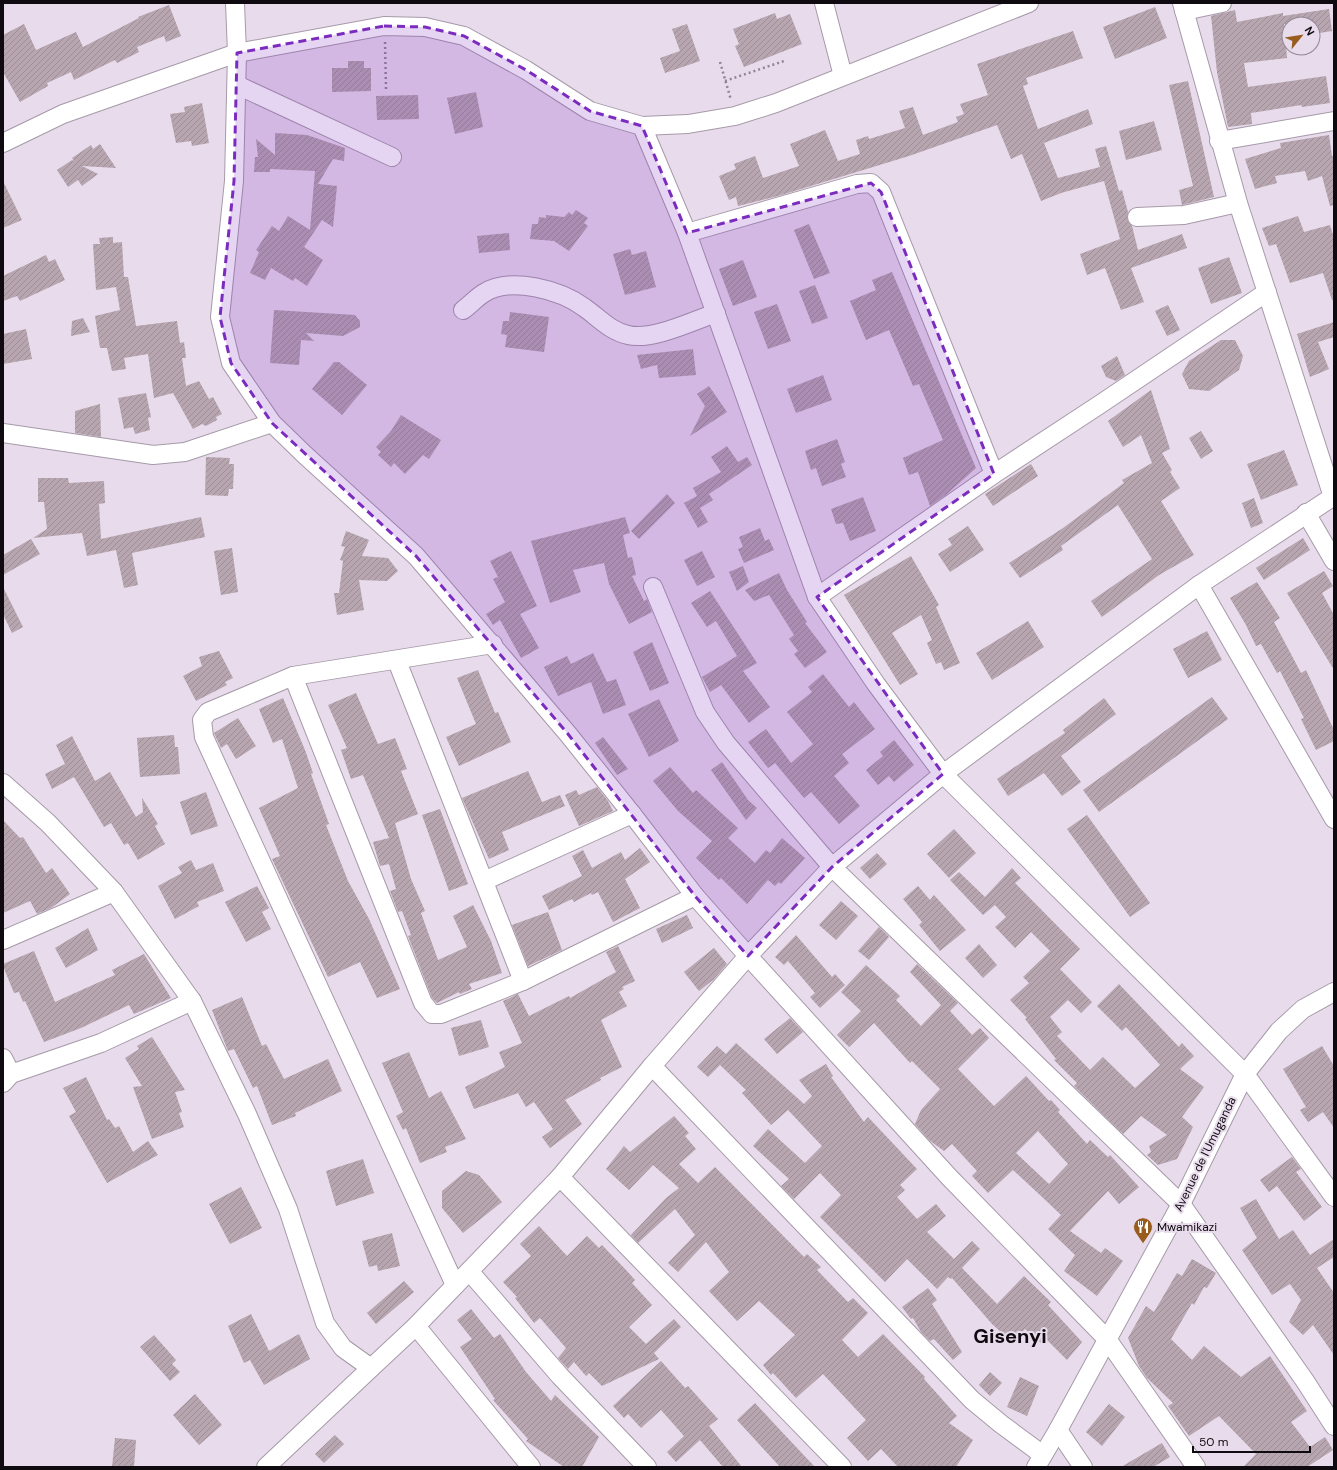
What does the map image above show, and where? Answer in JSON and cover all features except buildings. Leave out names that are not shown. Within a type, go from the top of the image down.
[{"type":"street","points":[[235,3],[238,53],[234,181],[220,317],[231,363],[272,423],[416,556],[493,644],[632,814],[695,896],[748,956],[949,1177],[1107,1339],[1196,1467]]},
{"type":"street","points":[[824,3],[844,76]]},
{"type":"street","points":[[3,143],[63,114],[238,53],[384,26],[425,27],[464,36],[526,70],[590,111],[642,126],[688,124],[735,116],[776,103],[1029,3]]},
{"type":"street","points":[[266,1467],[416,1326],[455,1285],[470,1272],[560,1177],[652,1066],[748,956],[832,867],[943,774],[1199,585],[1333,496],[1238,203],[1183,7],[1222,3]]},
{"type":"street","points":[[237,85],[392,157]]},
{"type":"street","points":[[1220,141],[1334,121]]},
{"type":"street","points":[[642,126],[687,233],[817,597],[876,684],[943,774],[1245,1074],[1334,1197]]},
{"type":"street","points":[[687,233],[857,184],[871,183],[881,192],[994,474]]},
{"type":"street","points":[[1137,217],[1184,215],[1238,203]]},
{"type":"street","points":[[463,310],[485,292],[504,286],[546,288],[584,307],[612,330],[629,336],[654,334],[716,313]]},
{"type":"street","points":[[817,597],[994,474],[1267,292]]},
{"type":"street","points":[[3,433],[153,455],[185,452],[272,423]]},
{"type":"street","points":[[1306,513],[1334,561]]},
{"type":"street","points":[[1199,585],[1334,820]]},
{"type":"street","points":[[654,587],[705,712],[726,743],[832,867],[1181,1204],[1305,1381],[1334,1426]]},
{"type":"street","points":[[455,1285],[204,737],[202,720],[208,712],[293,676],[397,661],[493,644]]},
{"type":"street","points":[[397,661],[523,981]]},
{"type":"street","points":[[293,676],[423,1003],[432,1014],[441,1014],[523,981],[695,896]]},
{"type":"street","points":[[3,784],[48,823],[114,892],[192,1001],[247,1114],[288,1209],[325,1323],[343,1348],[371,1368]]},
{"type":"street","points":[[484,881],[632,814]]},
{"type":"street","points":[[3,940],[114,892]]},
{"type":"street","name":"Avenue de l'Umuganda","points":[[1040,1461],[1181,1204],[1245,1074],[1279,1030],[1303,1009],[1334,992]]},
{"type":"street","points":[[3,1058],[7,1079],[101,1044],[192,1001]]},
{"type":"street","points":[[652,1066],[972,1400],[1001,1424],[1040,1461]]},
{"type":"street","points":[[560,1177],[842,1467]]},
{"type":"street","points":[[470,1272],[560,1376],[647,1467]]},
{"type":"street","points":[[416,1326],[531,1467]]},
{"type":"street","points":[[1058,1430],[1083,1467]]},
{"type":"path","points":[[384,26],[386,89]]},
{"type":"path","points":[[726,81],[784,61]]},
{"type":"path","points":[[720,62],[735,116]]},
{"type":"highlighted area","points":[[384,26],[425,27],[464,36],[526,70],[590,111],[642,126],[687,233],[871,183],[881,192],[994,474],[817,597],[943,774],[832,867],[748,956],[695,896],[568,734],[416,556],[272,423],[231,363],[220,317],[234,181],[237,53]]},
{"type":"place","name":"Mwamikazi","points":[[1143,1244]]},
{"type":"district","name":"Gisenyi","points":[[1010,1336]]}]
